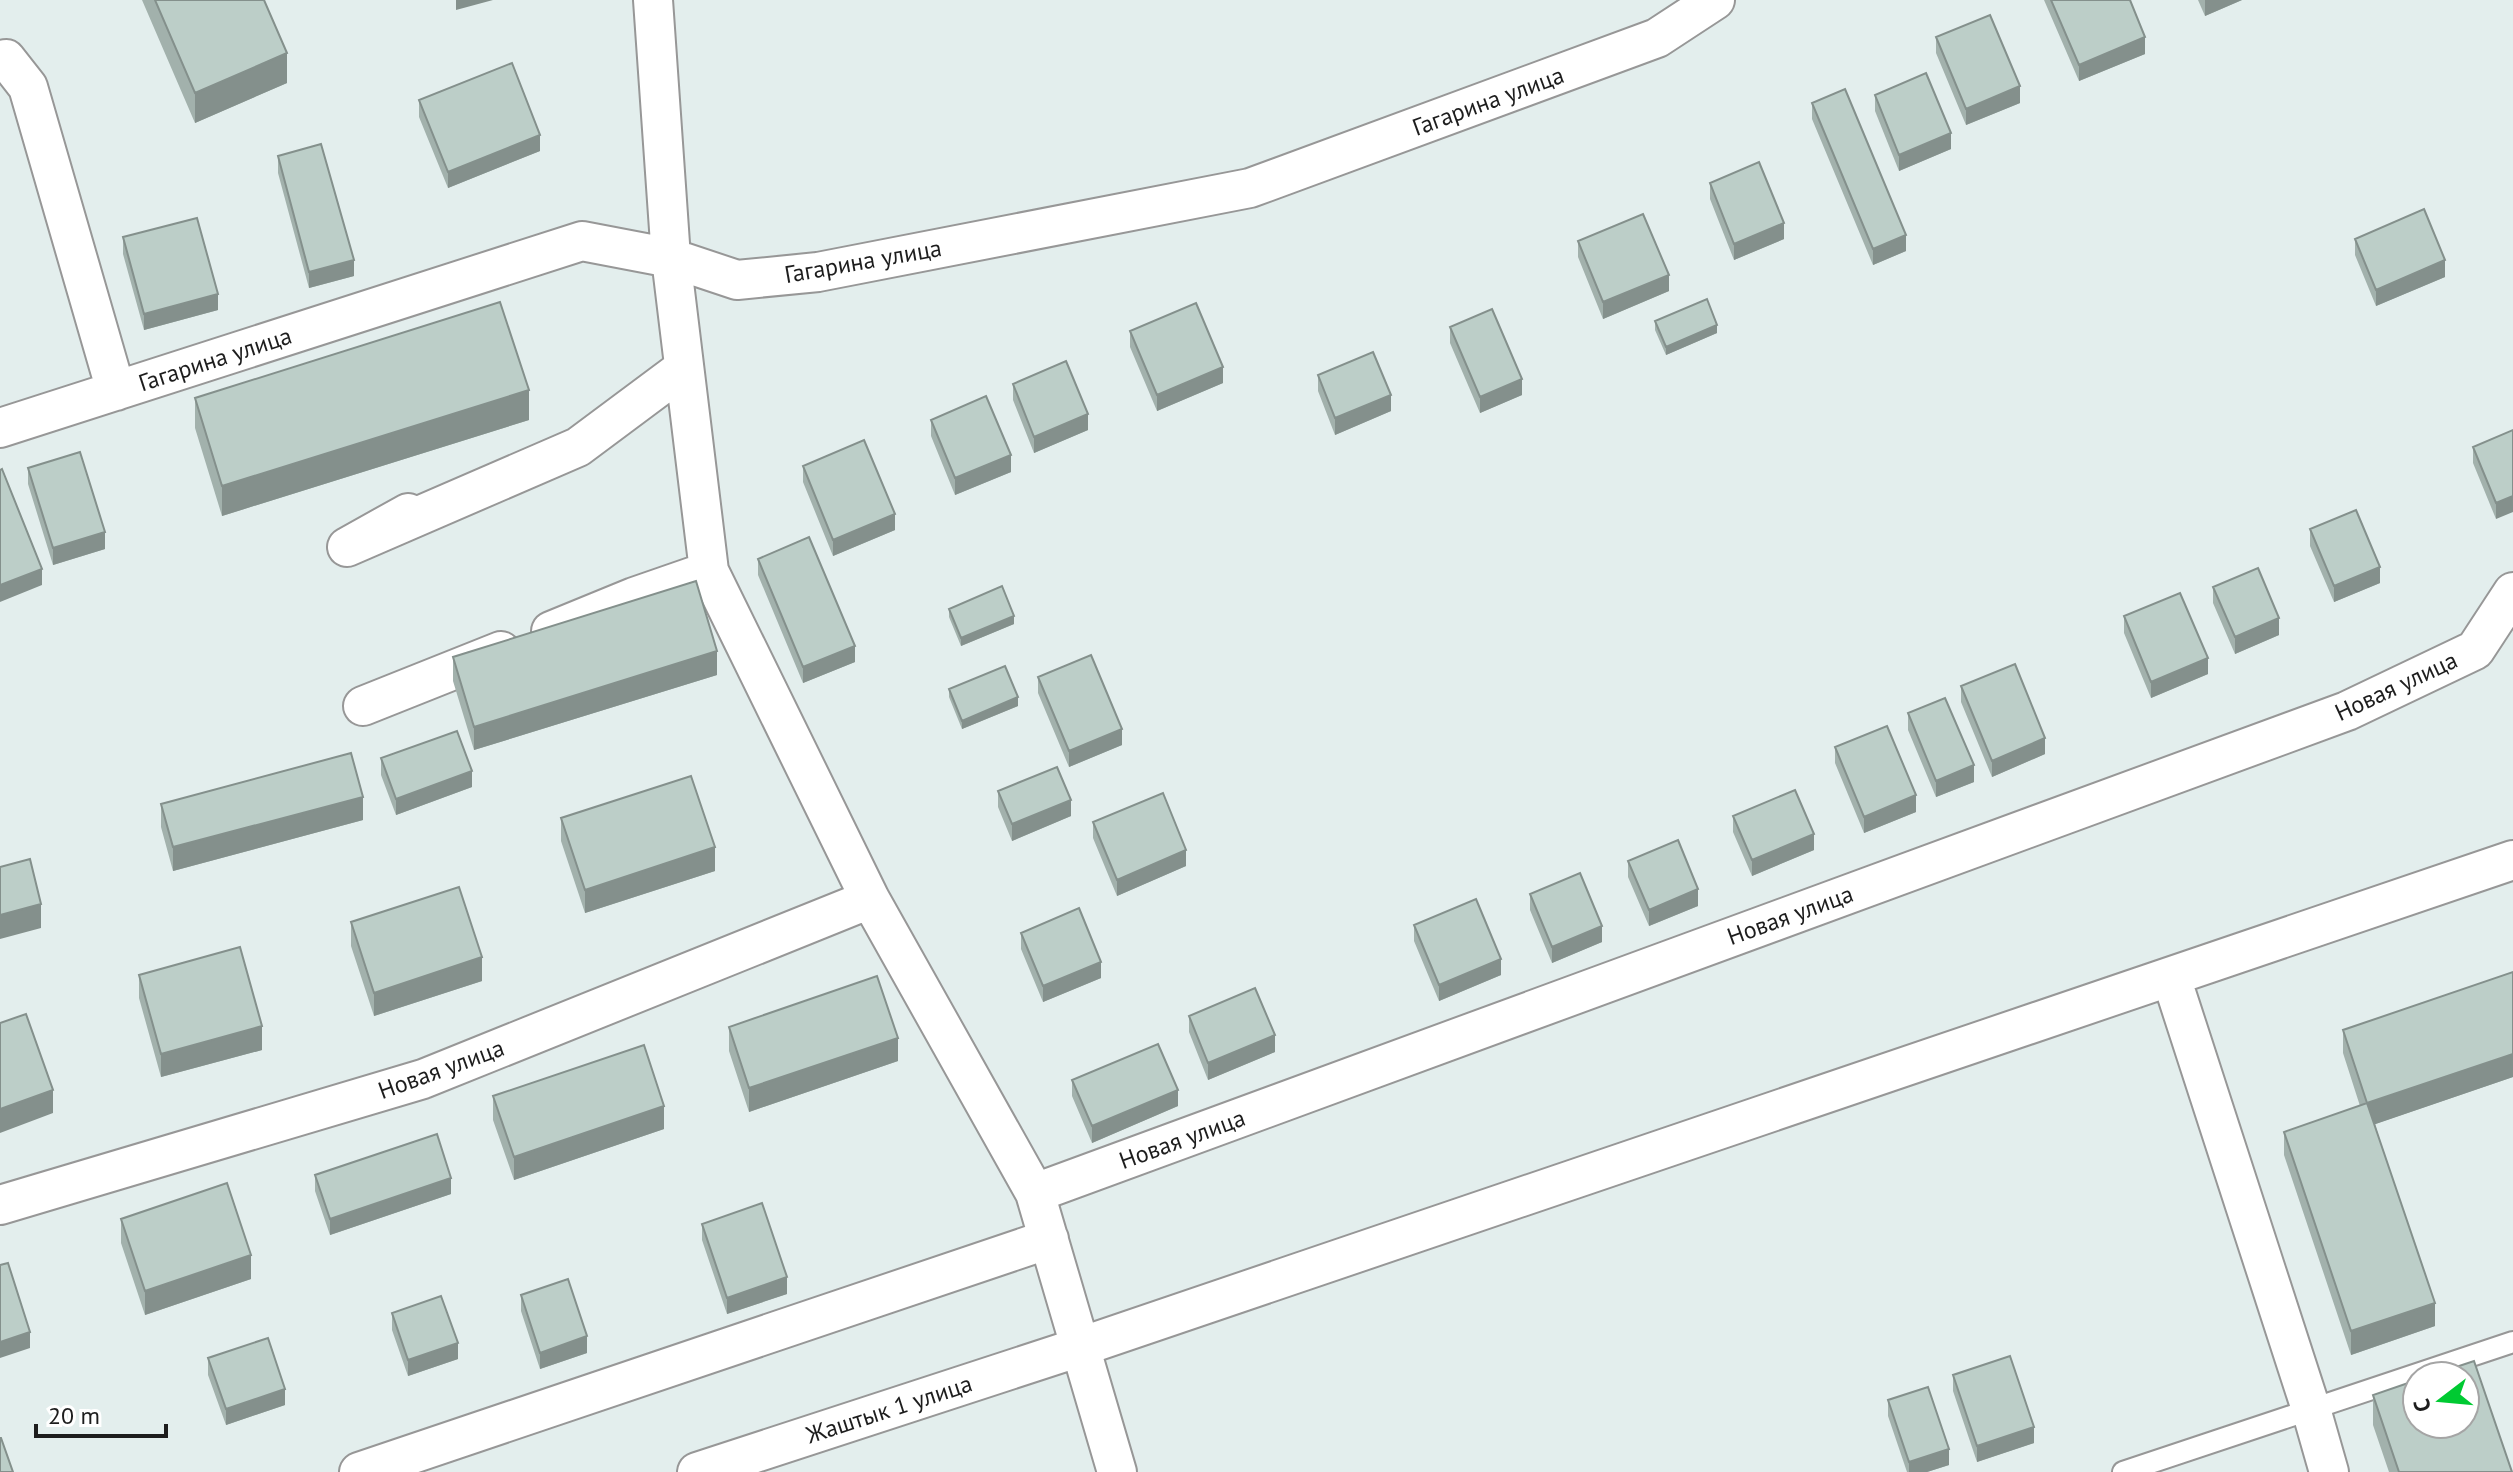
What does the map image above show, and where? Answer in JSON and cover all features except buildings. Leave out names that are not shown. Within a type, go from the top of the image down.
[{"type":"street","points":[[653,0],[671,258],[709,571],[870,899],[1035,1193],[1117,1472]]},
{"type":"street","name":"Гагарина улица","points":[[0,428],[582,241],[671,258],[737,280],[818,272],[1250,188],[1657,38],[1715,0]]},
{"type":"street","points":[[0,60],[6,59],[28,87],[116,391]]},
{"type":"street","points":[[408,513],[347,547],[578,447],[684,368]]},
{"type":"street","points":[[363,706],[634,597],[709,571]]},
{"type":"street","name":"Новая улица","points":[[1035,1193],[2347,711],[2475,650],[2513,592]]},
{"type":"street","points":[[1080,1347],[2513,860]]},
{"type":"street","name":"Новая улица","points":[[0,1205],[423,1079],[870,899]]},
{"type":"street","points":[[2171,977],[2329,1472]]},
{"type":"street","points":[[359,1472],[1049,1239]]},
{"type":"street","name":"Жаштык 1 улица","points":[[697,1472],[1080,1347]]},
{"type":"lane","points":[[2123,1472],[2513,1342]]}]
